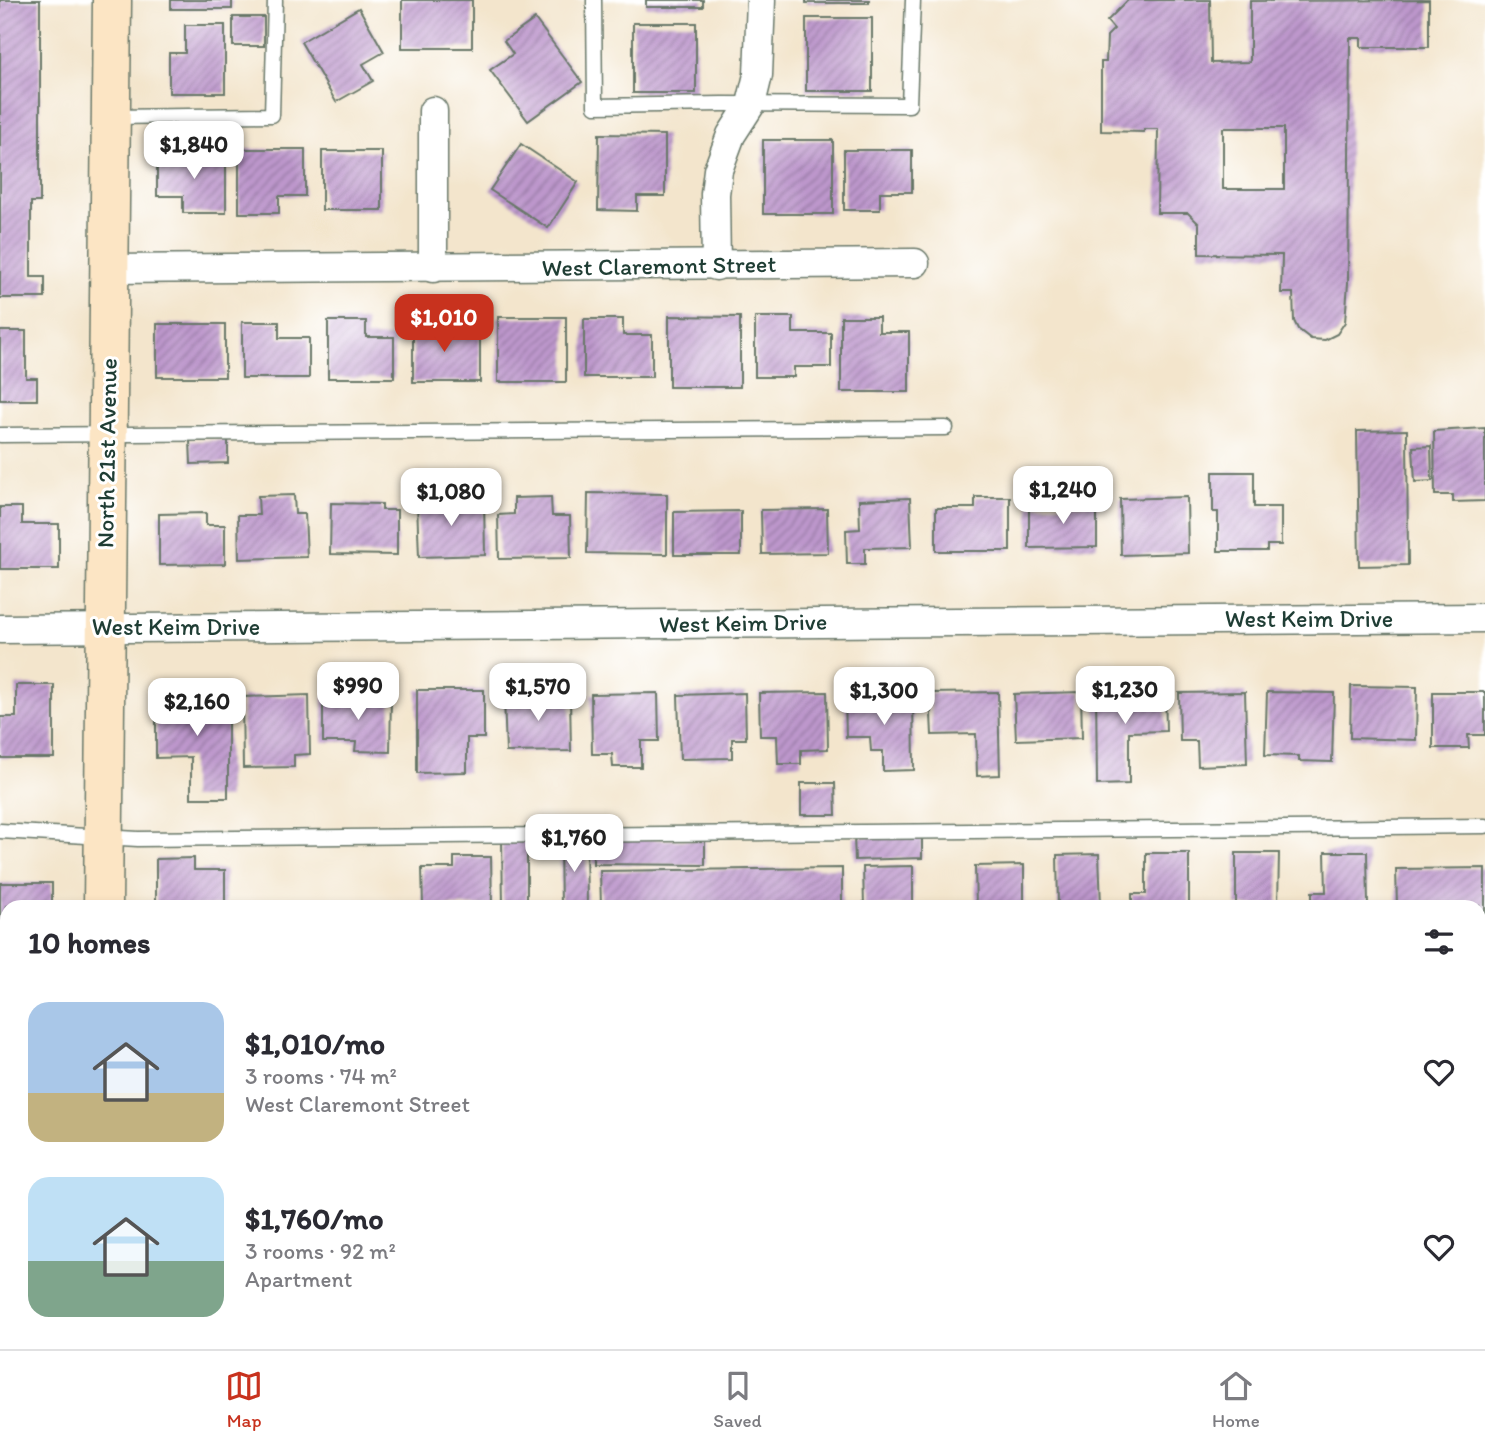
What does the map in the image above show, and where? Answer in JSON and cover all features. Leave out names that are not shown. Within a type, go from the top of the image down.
[{"type":"street","name":"North 21st Avenue","points":[[103,900],[112,0]]},
{"type":"street","points":[[716,266],[715,194],[718,170],[731,135],[751,104],[758,75],[761,0]]},
{"type":"street","points":[[433,111],[433,268]]},
{"type":"street","name":"West Claremont Street","points":[[110,269],[915,263]]},
{"type":"street","name":"West Keim Drive","points":[[0,629],[1485,618]]},
{"type":"lane","points":[[112,117],[272,115],[275,0]]},
{"type":"lane","points":[[594,0],[595,106],[909,105],[913,0]]},
{"type":"lane","points":[[0,435],[946,428]]},
{"type":"lane","points":[[0,831],[138,839],[1485,825]]},
{"type":"building","points":[[0,0],[40,0],[40,202],[31,202],[31,277],[45,277],[45,298],[0,298]]},
{"type":"building","points":[[171,0],[232,0],[232,9],[171,9]]},
{"type":"building","points":[[402,0],[472,0],[472,48],[402,48]]},
{"type":"building","points":[[646,0],[703,0],[703,7],[646,7]]},
{"type":"building","points":[[806,0],[869,0],[869,3],[806,3]]},
{"type":"building","points":[[1128,0],[1210,0],[1211,63],[1250,62],[1250,1],[1429,0],[1429,47],[1361,47],[1361,38],[1350,38],[1348,283],[1345,322],[1337,334],[1325,340],[1311,339],[1298,329],[1294,321],[1293,293],[1281,293],[1282,255],[1199,254],[1199,224],[1188,213],[1157,213],[1158,129],[1144,129],[1144,132],[1101,131],[1101,62],[1106,62],[1107,36],[1114,29],[1107,21]],"holes":[[[1223,128],[1284,128],[1284,189],[1223,189]]]},
{"type":"building","points":[[359,8],[384,52],[363,64],[373,81],[336,102],[301,42]]},
{"type":"building","points":[[233,17],[264,17],[264,46],[233,46]]},
{"type":"building","points":[[806,18],[872,18],[872,91],[806,91]]},
{"type":"building","points":[[535,19],[582,82],[528,121],[490,70],[513,54],[504,41]]},
{"type":"building","points":[[633,23],[696,23],[696,93],[633,93]]},
{"type":"building","points":[[185,25],[225,25],[225,93],[169,93],[169,53],[185,53]]},
{"type":"building","points":[[599,134],[665,135],[665,196],[637,196],[637,211],[598,210]]},
{"type":"building","points":[[763,140],[833,140],[833,214],[763,214]]},
{"type":"building","points":[[521,144],[578,182],[548,228],[490,190]]},
{"type":"building","points":[[239,149],[305,149],[305,196],[279,196],[279,213],[239,213]]},
{"type":"building","points":[[844,150],[912,150],[912,192],[880,192],[880,210],[844,210]]},
{"type":"building","points":[[322,151],[382,151],[382,210],[322,210]]},
{"type":"building","points":[[157,154],[226,154],[226,213],[183,213],[183,196],[157,196]]},
{"type":"building","points":[[669,316],[740,317],[740,387],[669,387]]},
{"type":"building","points":[[498,317],[566,317],[566,382],[498,382]]},
{"type":"building","points":[[755,317],[793,317],[793,333],[831,333],[831,367],[794,367],[794,377],[755,377]]},
{"type":"building","points":[[841,317],[879,317],[879,332],[909,332],[909,392],[841,392]]},
{"type":"building","points":[[584,319],[623,319],[623,335],[652,335],[652,377],[584,377]]},
{"type":"building","points":[[413,320],[453,320],[453,336],[480,336],[480,382],[413,382]]},
{"type":"building","points":[[328,321],[366,321],[366,337],[394,337],[394,378],[328,378]]},
{"type":"building","points":[[242,322],[279,322],[279,338],[309,338],[309,378],[242,378]]},
{"type":"building","points":[[157,324],[225,324],[225,377],[157,377]]},
{"type":"building","points":[[0,331],[26,331],[26,378],[37,378],[37,400],[0,400]]},
{"type":"building","points":[[1485,428],[1485,501],[1453,502],[1453,495],[1435,495],[1434,431]]},
{"type":"building","points":[[1407,430],[1408,565],[1359,566],[1357,431]]},
{"type":"building","points":[[228,440],[228,463],[191,464],[190,441]]},
{"type":"building","points":[[1431,446],[1432,481],[1415,482],[1413,447]]},
{"type":"building","points":[[1213,472],[1254,472],[1254,507],[1281,507],[1281,545],[1267,545],[1267,551],[1218,551],[1218,512],[1213,512]]},
{"type":"building","points":[[588,493],[667,494],[667,554],[587,553]]},
{"type":"building","points":[[294,495],[295,514],[305,514],[307,557],[239,559],[238,515],[259,515],[258,496]]},
{"type":"building","points":[[551,497],[552,516],[570,516],[571,558],[499,559],[498,515],[514,514],[514,498]]},
{"type":"building","points":[[975,497],[1010,497],[1010,551],[936,551],[936,508],[975,508]]},
{"type":"building","points":[[1187,497],[1188,553],[1121,555],[1120,499]]},
{"type":"building","points":[[910,498],[912,547],[865,548],[865,564],[847,564],[846,530],[860,529],[859,500]]},
{"type":"building","points":[[484,500],[485,555],[419,557],[417,502]]},
{"type":"building","points":[[331,503],[382,504],[382,510],[397,510],[397,555],[330,554]]},
{"type":"building","points":[[1097,504],[1097,547],[1029,548],[1029,505]]},
{"type":"building","points":[[0,507],[22,507],[22,524],[59,524],[59,569],[0,569]]},
{"type":"building","points":[[827,509],[828,553],[762,554],[761,510]]},
{"type":"building","points":[[741,511],[741,555],[674,555],[674,512]]},
{"type":"building","points":[[206,513],[206,525],[225,525],[225,564],[159,565],[159,514]]},
{"type":"building","points":[[16,685],[54,685],[54,758],[0,758],[0,717],[16,717]]},
{"type":"building","points":[[1165,685],[1166,731],[1129,732],[1129,784],[1097,785],[1096,686]]},
{"type":"building","points":[[1351,686],[1417,687],[1416,740],[1350,738]]},
{"type":"building","points":[[228,687],[228,798],[191,798],[191,757],[156,758],[156,699],[191,698],[191,688]]},
{"type":"building","points":[[417,690],[484,690],[484,738],[467,738],[467,772],[417,773]]},
{"type":"building","points":[[827,692],[828,749],[801,750],[801,764],[778,764],[777,736],[760,736],[759,693]]},
{"type":"building","points":[[998,692],[1000,775],[977,776],[976,734],[932,735],[930,693]]},
{"type":"building","points":[[1081,692],[1082,738],[1016,740],[1014,694]]},
{"type":"building","points":[[1245,692],[1247,764],[1198,766],[1197,741],[1180,741],[1179,693]]},
{"type":"building","points":[[1267,692],[1334,693],[1332,762],[1299,761],[1299,756],[1265,755]]},
{"type":"building","points":[[1433,692],[1485,692],[1485,735],[1468,735],[1469,748],[1433,748]]},
{"type":"building","points":[[658,693],[659,741],[641,741],[641,767],[613,767],[612,754],[592,754],[591,694]]},
{"type":"building","points":[[745,693],[746,739],[732,739],[732,758],[680,759],[678,695]]},
{"type":"building","points":[[913,694],[914,770],[883,771],[883,751],[871,751],[870,737],[846,737],[845,695]]},
{"type":"building","points":[[309,695],[310,754],[294,755],[294,767],[243,768],[242,697]]},
{"type":"building","points":[[570,695],[571,751],[506,752],[504,696]]},
{"type":"building","points":[[323,697],[391,698],[390,752],[355,751],[356,742],[323,742]]},
{"type":"building","points":[[801,783],[835,783],[836,815],[801,815]]},
{"type":"building","points":[[922,836],[922,858],[855,860],[854,837]]},
{"type":"building","points":[[593,839],[705,840],[705,865],[593,864]]},
{"type":"building","points":[[502,841],[527,841],[527,900],[503,900]]},
{"type":"building","points":[[560,841],[586,841],[587,900],[561,900]]},
{"type":"building","points":[[1325,852],[1367,852],[1368,900],[1312,900],[1312,892],[1326,892]]},
{"type":"building","points":[[1146,853],[1189,853],[1189,900],[1132,900],[1132,894],[1146,894]]},
{"type":"building","points":[[1236,853],[1279,853],[1278,900],[1236,900]]},
{"type":"building","points":[[1099,854],[1101,900],[1058,900],[1057,855]]},
{"type":"building","points":[[454,857],[491,857],[492,900],[423,900],[422,868],[454,868]]},
{"type":"building","points":[[194,858],[194,870],[225,870],[225,900],[156,900],[156,859]]},
{"type":"building","points":[[1024,865],[1024,900],[976,900],[975,866]]},
{"type":"building","points":[[913,866],[913,900],[864,900],[863,867]]},
{"type":"building","points":[[842,868],[842,900],[601,900],[600,871]]},
{"type":"building","points":[[1485,868],[1485,900],[1397,900],[1396,869]]},
{"type":"building","points":[[0,883],[52,883],[52,900],[0,900]]}]
